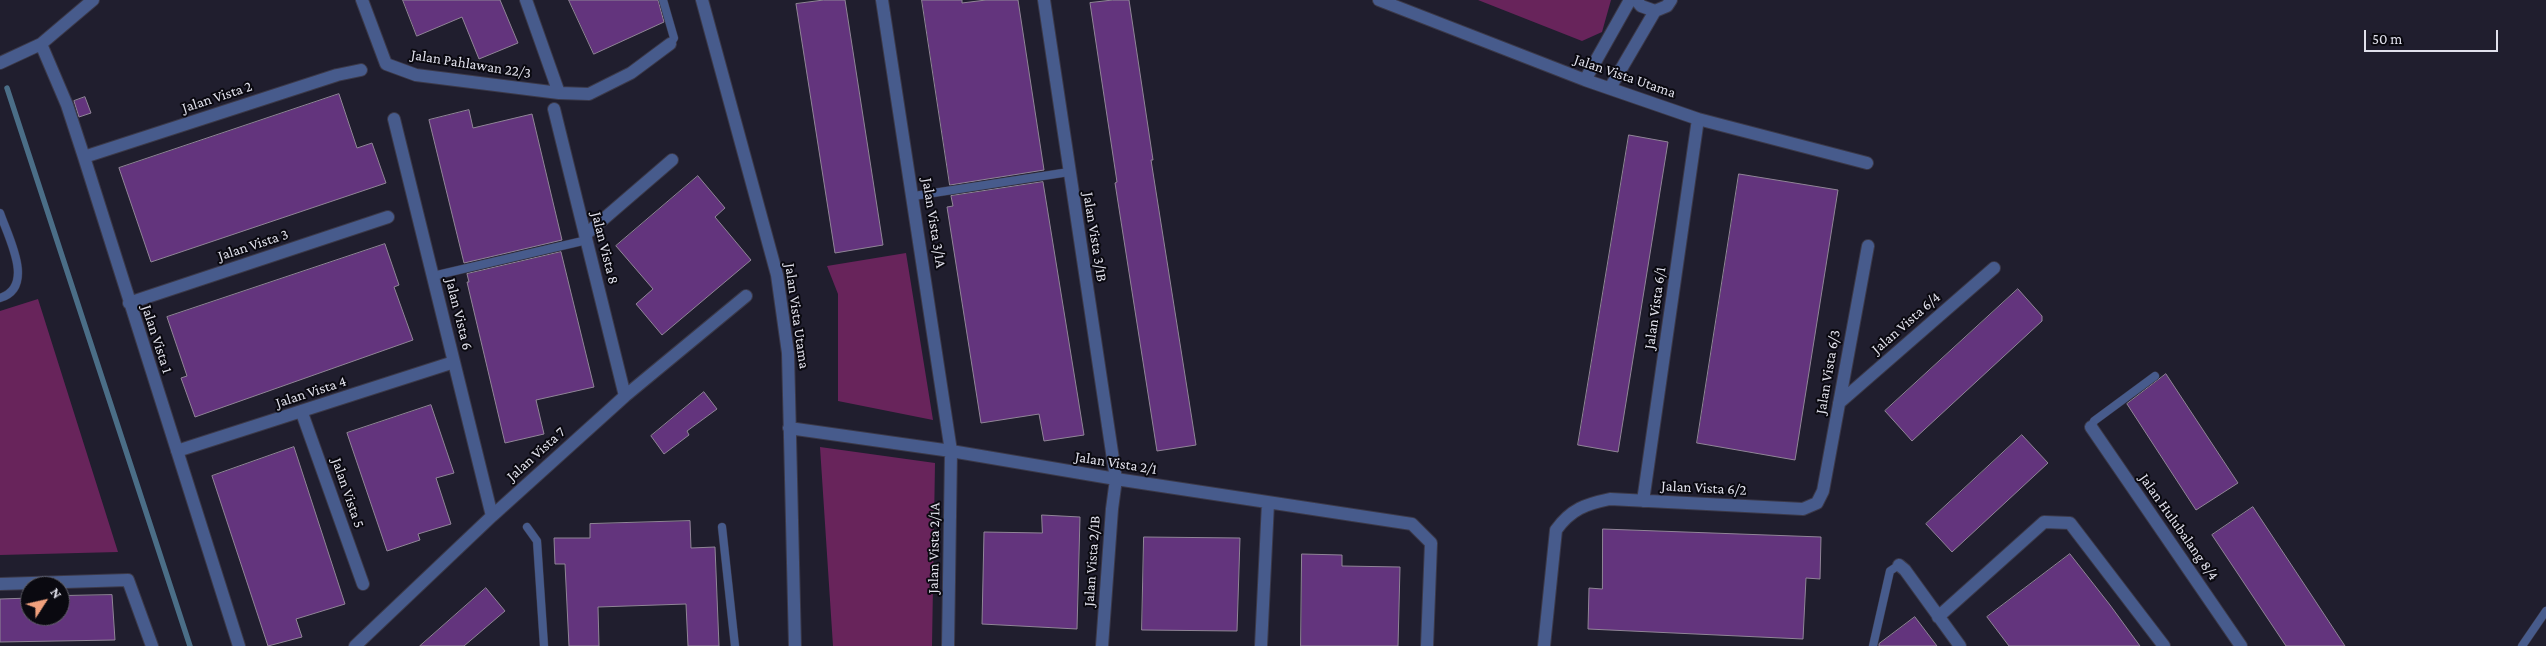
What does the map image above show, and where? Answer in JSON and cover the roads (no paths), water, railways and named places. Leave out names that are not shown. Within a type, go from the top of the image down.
[{"type":"street","points":[[0,63],[41,44],[93,0]]},
{"type":"street","name":"Jalan Pahlawan 22/3","points":[[362,0],[386,64],[416,75],[559,93],[589,94],[631,73],[670,44]]},
{"type":"street","points":[[526,0],[559,93]]},
{"type":"street","name":"Jalan Vista Utama","points":[[702,0],[777,275],[788,353],[795,646]]},
{"type":"street","name":"Jalan Vista 3/1A","points":[[882,0],[914,196],[951,451]]},
{"type":"street","name":"Jalan Vista 3/1B","points":[[1044,0],[1116,479]]},
{"type":"street","name":"Jalan Vista Utama","points":[[1379,0],[1585,80],[1698,119],[1868,163]]},
{"type":"street","points":[[1585,80],[1630,0]]},
{"type":"street","points":[[1636,0],[1640,6],[1655,11]]},
{"type":"street","points":[[1610,88],[1655,11],[1667,6],[1671,0]]},
{"type":"street","name":"Jalan Vista 1","points":[[41,44],[66,105],[84,157],[239,646]]},
{"type":"street","name":"Jalan Vista 2","points":[[84,157],[337,75],[361,70]]},
{"type":"street","name":"Jalan Vista 8","points":[[554,108],[625,396]]},
{"type":"street","name":"Jalan Vista 6","points":[[394,119],[492,516]]},
{"type":"street","name":"Jalan Vista 6/1","points":[[1644,501],[1698,119]]},
{"type":"street","points":[[586,238],[672,160]]},
{"type":"street","name":"Jalan Vista 3","points":[[129,303],[388,217]]},
{"type":"street","name":"Jalan Vista 6/3","points":[[1817,503],[1823,491],[1868,246]]},
{"type":"street","name":"Jalan Vista 6/4","points":[[1839,403],[1994,268]]},
{"type":"street","name":"Jalan Vista 7","points":[[355,646],[492,516],[625,396],[746,296]]},
{"type":"street","name":"Jalan Vista 4","points":[[176,451],[302,413],[454,362]]},
{"type":"street","name":"Jalan Vista 5","points":[[302,413],[363,584]]},
{"type":"street","name":"Jalan Hulubalang 8/4","points":[[2091,427],[2241,646]]},
{"type":"street","name":"Jalan Vista 2/1","points":[[789,428],[951,451],[1116,479],[1412,524],[1431,542],[1427,646]]},
{"type":"street","name":"Jalan Vista 2/1A","points":[[948,646],[951,451]]},
{"type":"street","name":"Jalan Vista 2/1B","points":[[1102,646],[1116,479]]},
{"type":"street","name":"Jalan Vista 6/2","points":[[1544,646],[1556,530],[1566,516],[1588,504],[1610,499],[1803,509],[1817,503]]},
{"type":"street","points":[[1261,646],[1268,503]]},
{"type":"street","points":[[1938,617],[2044,522],[2070,523],[2164,646]]},
{"type":"street","points":[[1899,565],[1905,570],[1960,646]]},
{"type":"street","points":[[0,584],[128,580],[152,646]]},
{"type":"lane","points":[[664,0],[674,38],[670,44]]},
{"type":"lane","points":[[914,196],[1069,172]]},
{"type":"lane","points":[[0,213],[18,266],[18,282],[8,296],[0,298]]},
{"type":"lane","points":[[433,276],[586,238]]},
{"type":"lane","points":[[2091,427],[2094,421],[2155,376]]},
{"type":"lane","points":[[527,526],[537,541],[544,646]]},
{"type":"lane","points":[[722,528],[735,646]]},
{"type":"lane","points":[[1873,646],[1890,571],[1899,565]]},
{"type":"lane","points":[[2522,646],[2546,611]]},
{"type":"waterway","points":[[7,88],[190,646]]}]
